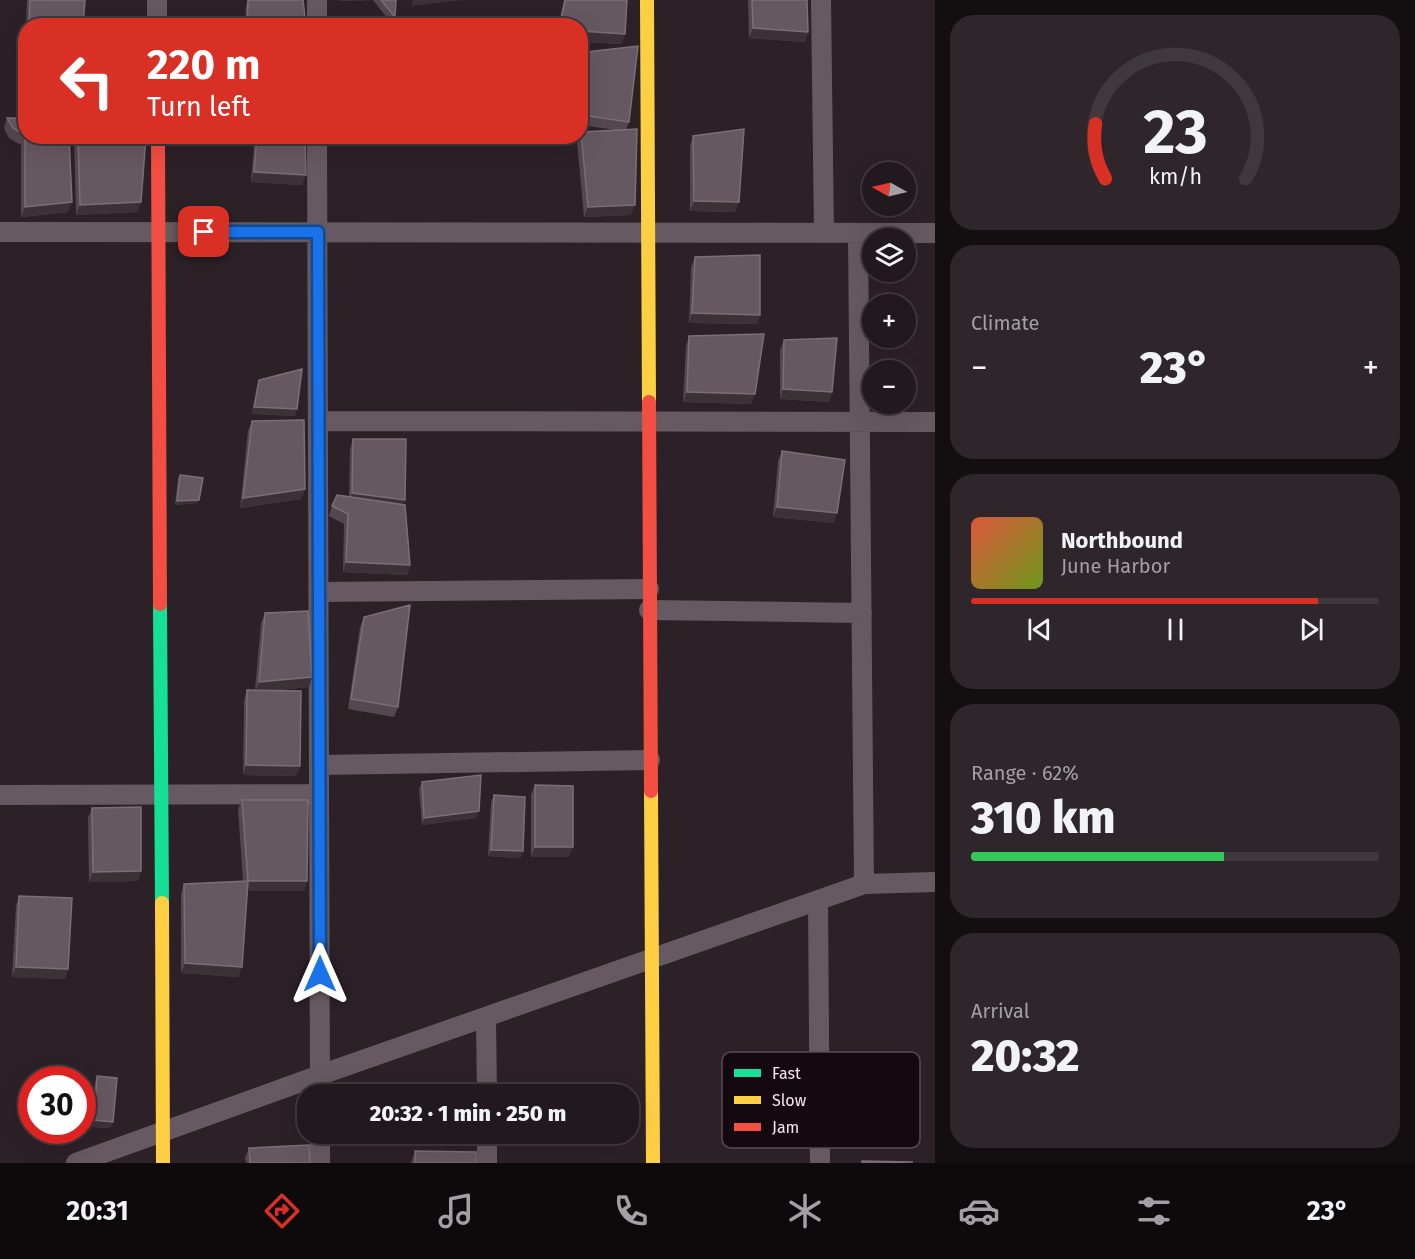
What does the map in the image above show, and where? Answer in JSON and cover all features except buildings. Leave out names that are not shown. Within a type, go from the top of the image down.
[{"type":"street","points":[[157,0],[157,18]]},
{"type":"street","points":[[317,0],[317,18]]},
{"type":"street","points":[[647,0],[653,1163]]},
{"type":"street","points":[[821,0],[824,232]]},
{"type":"street","points":[[158,144],[163,1163]]},
{"type":"street","points":[[317,144],[320,1084]]},
{"type":"street","points":[[0,232],[935,233]]},
{"type":"street","points":[[858,233],[864,884]]},
{"type":"street","points":[[318,421],[935,422]]},
{"type":"street","points":[[318,592],[649,589]]},
{"type":"street","points":[[649,610],[862,613]]},
{"type":"street","points":[[319,765],[650,760]]},
{"type":"street","points":[[0,795],[319,794]]},
{"type":"street","points":[[76,1163],[864,884],[935,882]]},
{"type":"street","points":[[818,900],[819,1052]]},
{"type":"street","points":[[486,1018],[487,1084]]},
{"type":"street","points":[[320,1144],[320,1163]]},
{"type":"street","points":[[487,1144],[487,1163]]},
{"type":"street","points":[[820,1148],[820,1163]]},
{"type":"traffic: fast","points":[[160,604],[162,903]]},
{"type":"traffic: slow","points":[[647,0],[649,402]]},
{"type":"traffic: slow","points":[[651,791],[653,1163]]},
{"type":"traffic: slow","points":[[162,903],[163,1163]]},
{"type":"traffic: jam","points":[[158,144],[160,604]]},
{"type":"traffic: jam","points":[[649,402],[651,791]]},
{"type":"route","points":[[204,232],[318,232],[320,974]]}]
